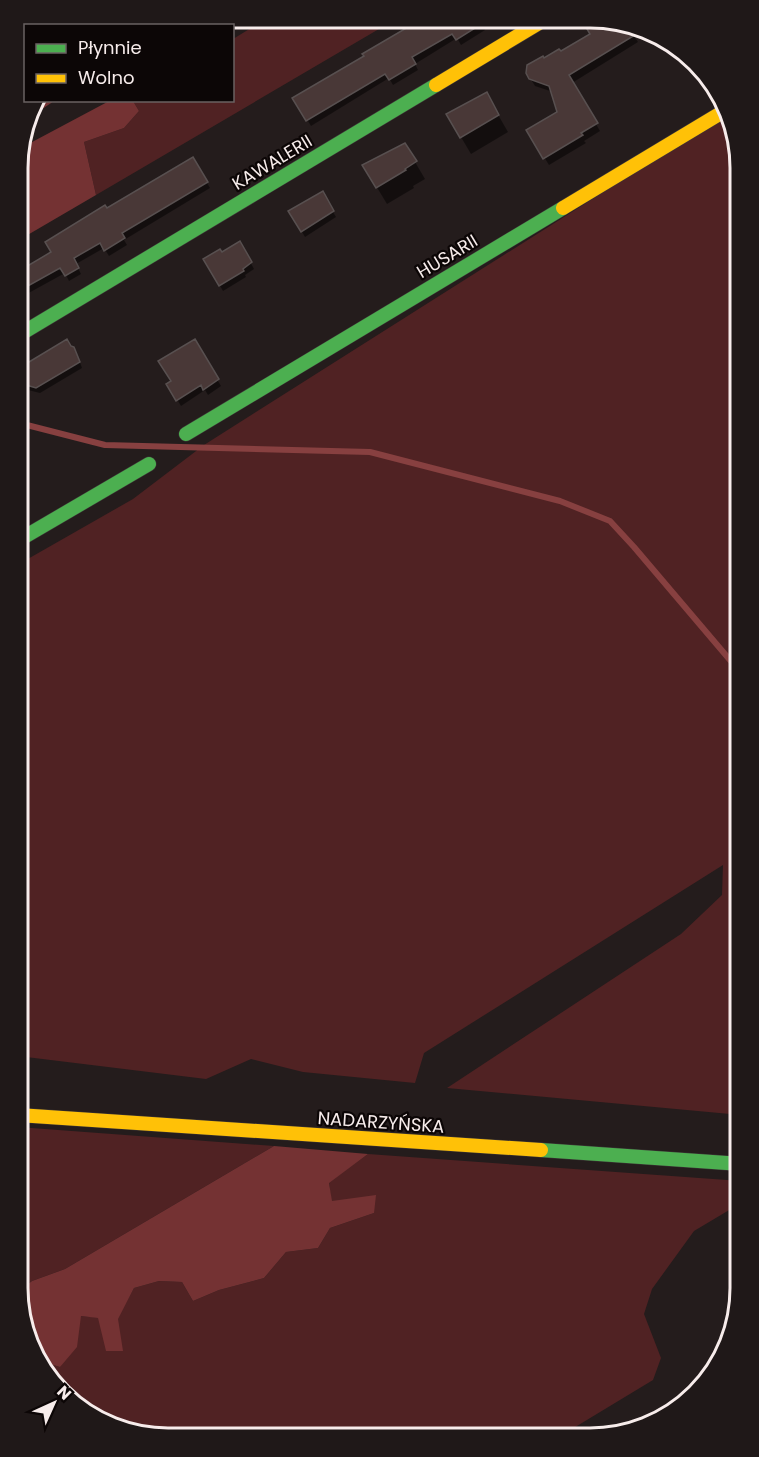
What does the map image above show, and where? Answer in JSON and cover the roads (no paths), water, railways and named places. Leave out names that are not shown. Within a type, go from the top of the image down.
[{"type":"street","name":"KAWALERII","points":[[28,329],[531,28]]},
{"type":"street","name":"HUSARII","points":[[186,434],[719,114]]},
{"type":"street","points":[[28,535],[149,464]]},
{"type":"street","name":"NADARZYŃSKA","points":[[28,1116],[730,1163]]},
{"type":"waterway","points":[[28,425],[105,445],[370,452],[560,501],[610,521],[730,660]]}]
